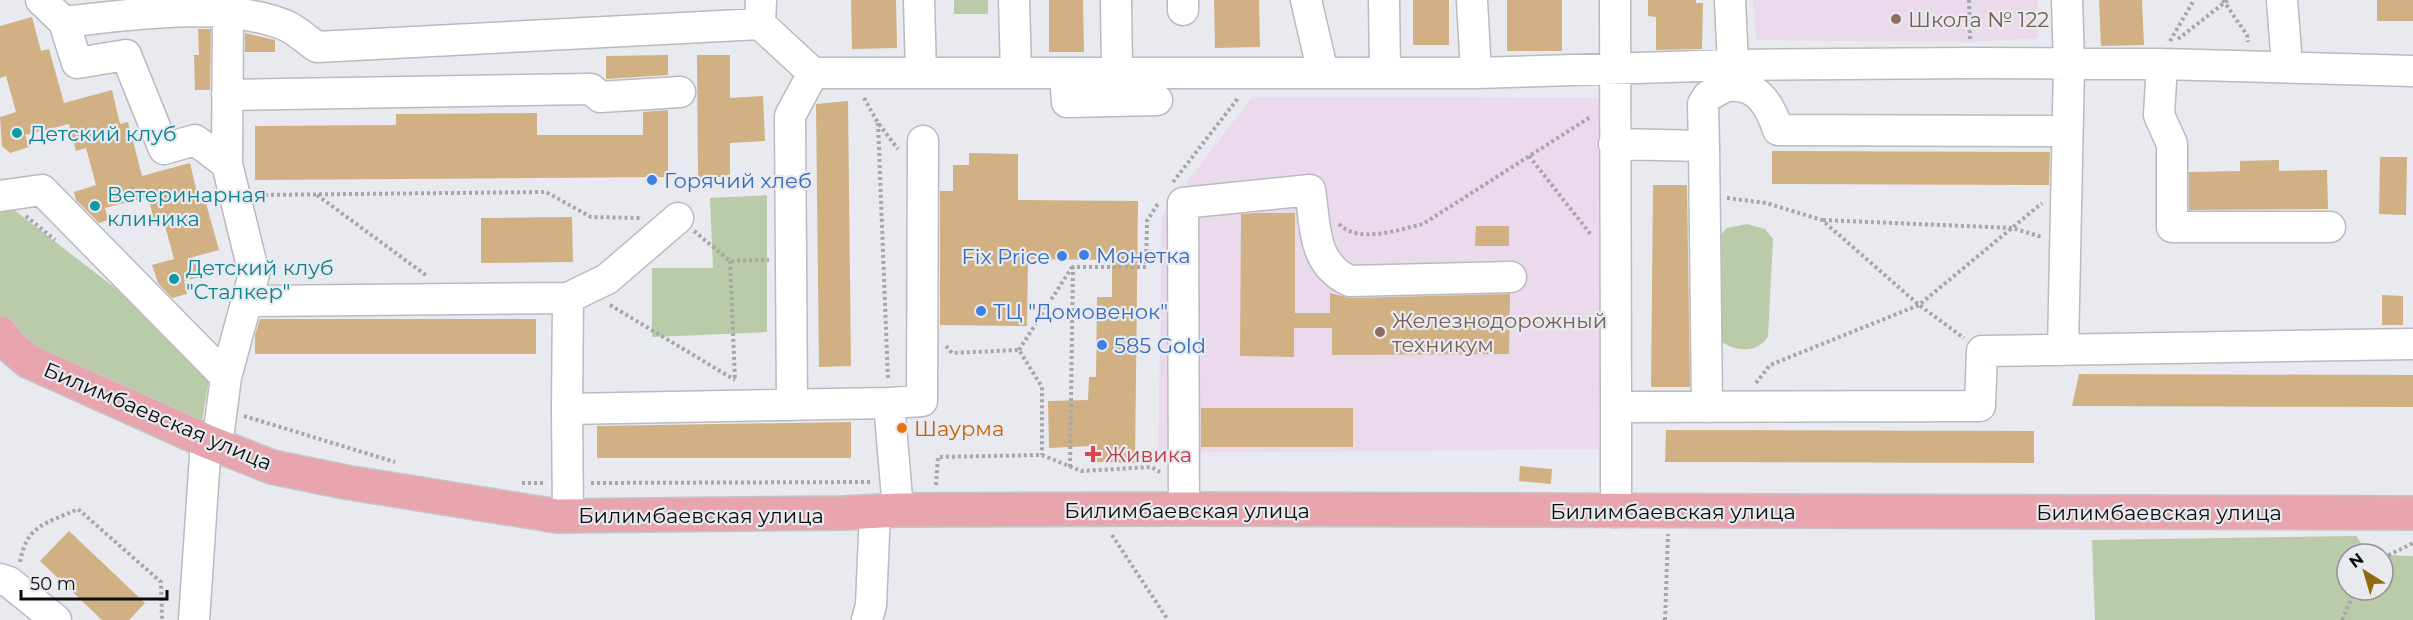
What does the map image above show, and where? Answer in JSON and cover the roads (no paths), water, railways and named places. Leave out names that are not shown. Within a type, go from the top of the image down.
[{"type":"main road","name":"Билимбаевская улица","points":[[0,333],[7,343],[28,361],[211,443],[272,467],[345,482],[568,516],[890,502],[1183,498],[1616,512],[2413,513]]},
{"type":"street","points":[[41,0],[64,22],[77,63],[126,54],[164,149],[195,140],[227,164]]},
{"type":"street","points":[[919,0],[921,73]]},
{"type":"street","points":[[1014,0],[1016,73]]},
{"type":"street","points":[[1116,0],[1117,73]]},
{"type":"street","points":[[1306,0],[1323,73]]},
{"type":"street","points":[[1383,0],[1385,73]]},
{"type":"street","points":[[1472,0],[1476,73]]},
{"type":"street","points":[[1616,0],[1614,144],[1616,512]]},
{"type":"street","points":[[1707,407],[1703,104],[1729,76],[1730,0]]},
{"type":"street","points":[[2063,350],[2069,65],[2067,0]]},
{"type":"street","points":[[2282,0],[2286,52]]},
{"type":"street","points":[[64,22],[196,8],[228,13],[263,9],[317,47],[760,12],[813,73],[1476,73],[1616,70],[1729,76],[1970,63],[2162,64],[2413,71]]},
{"type":"street","points":[[194,620],[211,443],[222,410],[226,376],[254,274],[227,164],[228,13]]},
{"type":"street","points":[[2162,64],[2159,115],[2172,144],[2172,227],[2330,227]]},
{"type":"street","points":[[792,405],[790,116],[813,73]]},
{"type":"street","points":[[1065,73],[1067,102],[1156,100]]},
{"type":"street","points":[[1729,76],[1761,97],[1772,112],[1778,130],[2066,131]]},
{"type":"street","points":[[227,94],[591,89],[600,97],[680,92]]},
{"type":"street","points":[[567,409],[736,393],[792,405],[922,401],[923,141]]},
{"type":"street","points":[[1614,144],[1704,146]]},
{"type":"street","points":[[2,196],[42,190],[226,376]]},
{"type":"street","points":[[1183,498],[1183,203],[1311,190],[1324,263],[1331,271],[1350,281],[1511,277]]},
{"type":"street","points":[[248,301],[459,299],[576,294],[607,279],[678,218]]},
{"type":"street","points":[[568,516],[567,409],[576,294]]},
{"type":"street","points":[[1616,407],[1980,406],[1982,351],[2413,344]]},
{"type":"street","points":[[867,620],[890,502],[889,403]]},
{"type":"street","points":[[10,572],[9,582],[56,620]]},
{"type":"place","name":"Школа № 122","points":[[1896,19]]},
{"type":"place","name":"Детский клуб","points":[[17,133]]},
{"type":"place","name":"Горячий хлеб","points":[[652,180]]},
{"type":"place","name":"Ветеринарная клиника","points":[[95,206]]},
{"type":"place","name":"Монетка","points":[[1084,255]]},
{"type":"place","name":"Fix Price","points":[[1062,256]]},
{"type":"place","name":"Детский клуб \"Сталкер\"","points":[[174,279]]},
{"type":"place","name":"ТЦ \"Домовенок\"","points":[[981,311]]},
{"type":"place","name":"Железнодорожный техникум","points":[[1380,332]]},
{"type":"place","name":"585 Gold","points":[[1102,345]]},
{"type":"place","name":"Шаурма","points":[[902,428]]},
{"type":"place","name":"Живика","points":[[1093,454]]}]
